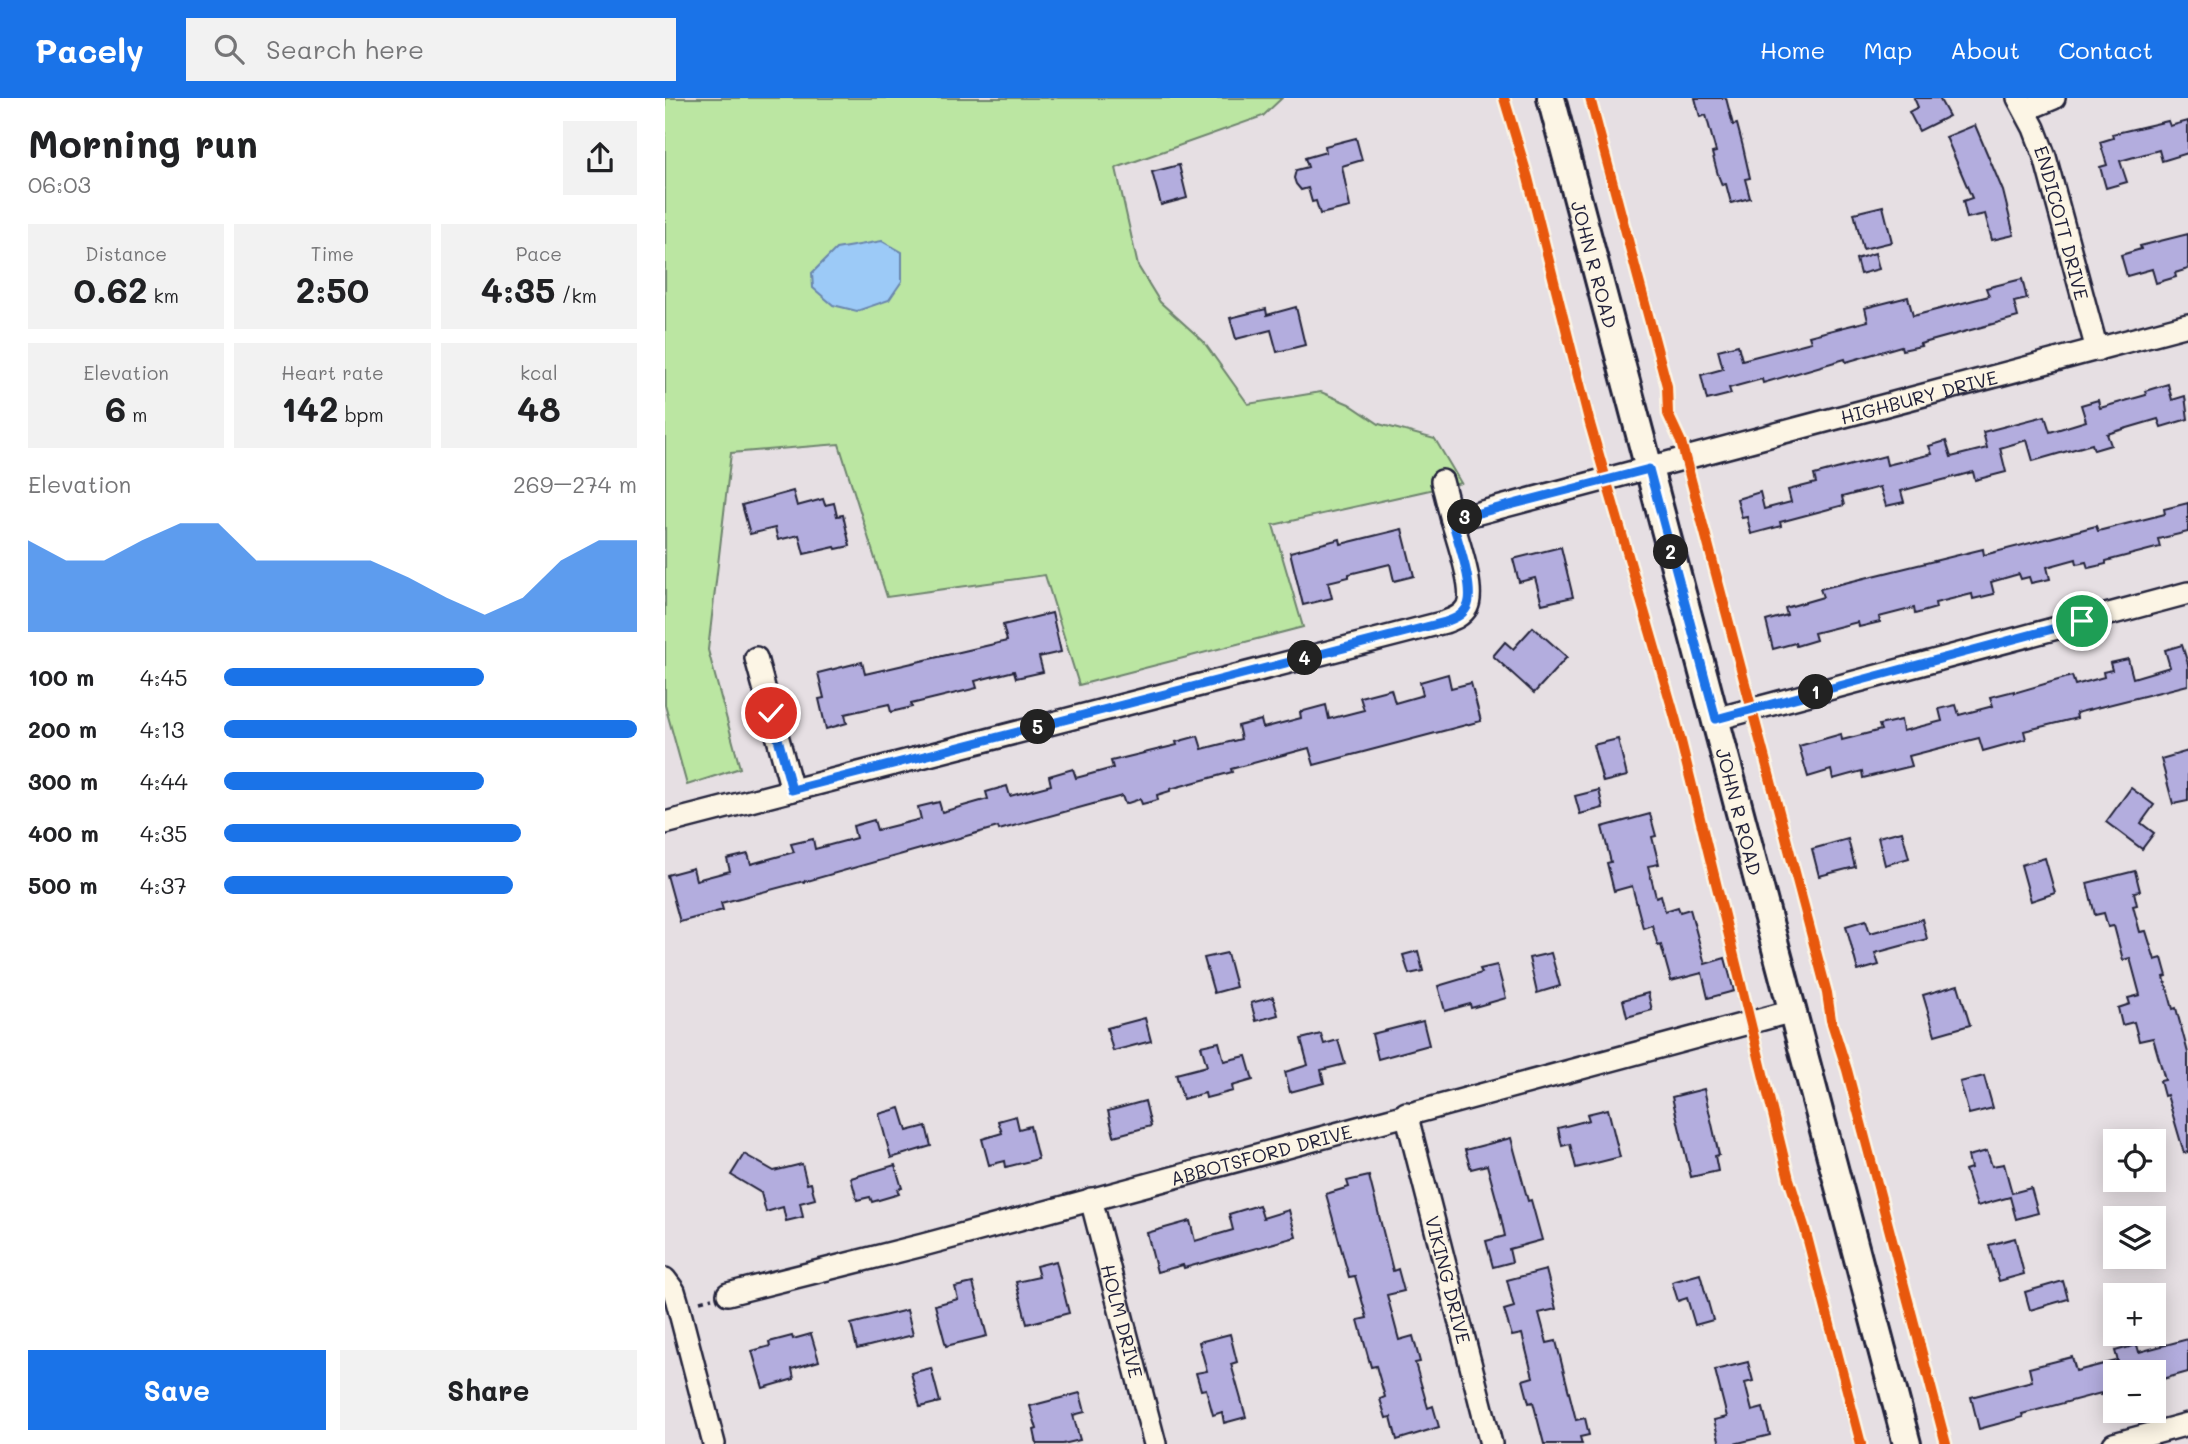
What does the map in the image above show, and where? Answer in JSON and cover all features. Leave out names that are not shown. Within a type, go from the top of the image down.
[{"type":"main road","name":"JOHN R ROAD","points":[[1551,98],[1907,1444]]},
{"type":"street","points":[[2021,104],[2054,98]]},
{"type":"street","name":"ENDICOTT DRIVE","points":[[2021,104],[2045,157],[2097,350]]},
{"type":"street","name":"HIGHBURY DRIVE","points":[[1452,520],[2188,326]]},
{"type":"street","points":[[665,823],[1455,618],[1467,607],[1470,592],[1442,481]]},
{"type":"street","points":[[1716,719],[2188,593]]},
{"type":"street","points":[[756,658],[792,790]]},
{"type":"street","name":"ABBOTSFORD DRIVE","points":[[728,1294],[923,1245],[1793,1011]]},
{"type":"street","name":"VIKING DRIVE","points":[[1406,1113],[1491,1444]]},
{"type":"street","name":"HOLM DRIVE","points":[[1091,1199],[1155,1444]]},
{"type":"street","points":[[665,1279],[674,1291],[677,1301],[714,1444]]},
{"type":"street","points":[[2113,1444],[2188,1424]]},
{"type":"green space","points":[[665,98],[1282,98],[1263,116],[1116,168],[1138,266],[1160,302],[1203,341],[1248,404],[1321,392],[1349,404],[1379,424],[1435,439],[1461,483],[1273,525],[1303,627],[1079,685],[1045,575],[887,597],[839,444],[731,453],[708,650],[740,768],[687,785],[665,705]]},
{"type":"water","points":[[882,241],[902,252],[902,281],[889,300],[857,311],[833,305],[813,288],[812,273],[836,249]]},
{"type":"building","points":[[1695,98],[1726,98],[1733,125],[1737,124],[1743,147],[1750,178],[1745,179],[1750,198],[1731,203],[1726,184],[1722,185],[1718,175],[1712,153],[1716,152],[1706,115],[1700,117]]},
{"type":"building","points":[[1914,98],[1939,98],[1949,116],[1919,131],[1909,112],[1918,107]]},
{"type":"building","points":[[2168,121],[2170,126],[2188,121],[2188,153],[2162,161],[2159,150],[2120,161],[2127,182],[2106,188],[2100,167],[2107,165],[2100,142],[2113,138],[2112,134]]},
{"type":"building","points":[[1975,125],[2003,191],[2014,235],[1992,240],[1985,214],[1967,218],[1963,201],[1972,198],[1946,137]]},
{"type":"building","points":[[1356,138],[1362,160],[1342,166],[1350,207],[1320,214],[1316,201],[1312,202],[1308,188],[1301,190],[1296,184],[1296,170],[1308,167],[1305,158],[1326,152],[1325,146]]},
{"type":"building","points":[[1179,165],[1187,198],[1161,205],[1152,172]]},
{"type":"building","points":[[1883,206],[1892,242],[1863,249],[1854,213]]},
{"type":"building","points":[[2188,234],[2188,269],[2175,273],[2176,277],[2156,283],[2152,269],[2127,276],[2121,255],[2141,249],[2140,246]]},
{"type":"building","points":[[1875,253],[1879,269],[1860,274],[1856,259]]},
{"type":"building","points":[[2022,279],[2027,299],[2014,302],[2018,317],[1920,344],[1921,346],[1902,350],[1901,346],[1846,362],[1845,359],[1763,383],[1762,379],[1729,388],[1731,394],[1707,400],[1701,375],[1723,369],[1718,350],[1738,345],[1742,360],[1811,342],[1809,336],[1868,321],[1865,308],[1908,297],[1913,316],[1989,296],[1986,288]]},
{"type":"building","points":[[1296,307],[1305,345],[1277,352],[1271,330],[1236,339],[1230,318],[1266,309],[1267,315]]},
{"type":"building","points":[[2168,384],[2172,400],[2185,396],[2188,419],[2161,427],[2158,419],[2107,434],[2111,445],[2094,450],[2092,444],[2033,461],[2027,440],[2000,448],[2006,472],[1975,480],[1973,472],[1901,491],[1904,502],[1886,506],[1880,487],[1842,497],[1844,505],[1780,522],[1781,526],[1751,534],[1747,517],[1742,518],[1737,499],[1760,492],[1764,509],[1791,502],[1788,490],[1816,483],[1814,475],[1885,456],[1887,465],[1932,454],[1929,446],[1946,441],[1951,457],[1987,448],[1983,432],[2045,416],[2050,432],[2086,421],[2081,405],[2098,400],[2100,408],[2146,395],[2145,391]]},
{"type":"building","points":[[793,491],[797,506],[823,499],[825,505],[834,503],[837,516],[843,515],[850,546],[804,554],[799,535],[778,540],[775,528],[750,534],[742,505]]},
{"type":"building","points":[[2188,503],[2188,532],[2158,539],[2160,547],[2088,568],[2086,562],[2077,564],[2076,559],[2047,567],[2050,579],[2031,583],[2029,577],[2021,579],[2019,574],[1991,582],[1994,594],[1973,599],[1972,594],[1935,603],[1936,608],[1915,614],[1914,608],[1879,617],[1880,622],[1859,627],[1858,622],[1814,633],[1816,640],[1773,649],[1766,621],[1787,615],[1785,608],[1823,597],[1820,589],[1983,549],[1984,555],[2096,526],[2098,531],[2165,514],[2164,509]]},
{"type":"building","points":[[1402,529],[1414,576],[1394,581],[1390,564],[1349,574],[1349,577],[1328,582],[1332,598],[1303,605],[1290,552],[1340,539],[1341,544]]},
{"type":"building","points":[[1561,547],[1573,597],[1542,604],[1535,578],[1519,582],[1513,559]]},
{"type":"building","points":[[1052,613],[1061,652],[1039,657],[1043,672],[1016,678],[1014,671],[975,681],[977,688],[911,704],[912,707],[891,712],[889,704],[845,714],[847,723],[826,729],[819,699],[824,698],[818,673],[862,662],[865,674],[1007,641],[1003,625]]},
{"type":"building","points":[[1533,627],[1567,657],[1534,693],[1493,656],[1505,642],[1513,649]]},
{"type":"building","points":[[2182,645],[2188,664],[2188,685],[2076,713],[2077,718],[2024,731],[2026,739],[1983,751],[1979,738],[1909,756],[1912,766],[1863,778],[1862,771],[1833,779],[1831,770],[1808,777],[1799,746],[1841,734],[1842,740],[1881,730],[1879,725],[1901,720],[1903,731],[1942,721],[1939,709],[1956,705],[1959,715],[1993,706],[1990,697],[2072,676],[2075,685],[2104,677],[2103,672],[2112,670],[2110,663],[2128,659],[2133,678],[2170,667],[2165,650]]},
{"type":"building","points":[[1448,674],[1451,688],[1471,683],[1481,721],[1314,765],[1309,748],[1170,789],[1157,795],[1158,800],[1142,804],[1140,799],[1125,804],[1122,796],[999,830],[998,827],[721,903],[723,910],[680,922],[667,875],[693,868],[696,880],[730,871],[727,859],[748,854],[751,864],[794,852],[791,844],[813,839],[815,849],[856,838],[853,826],[874,820],[877,830],[921,819],[918,807],[939,802],[942,812],[988,799],[986,792],[1007,786],[1010,796],[1051,785],[1049,776],[1073,769],[1076,778],[1113,768],[1111,761],[1177,745],[1176,742],[1198,736],[1202,749],[1241,739],[1238,726],[1261,720],[1263,728],[1301,718],[1300,712],[1326,705],[1329,719],[1364,710],[1360,697],[1391,689],[1395,703],[1423,695],[1420,682]]},
{"type":"building","points":[[1618,739],[1627,776],[1603,782],[1593,745]]},
{"type":"building","points":[[2188,751],[2188,801],[2173,804],[2161,759]]},
{"type":"building","points":[[2131,788],[2154,805],[2141,823],[2154,833],[2142,849],[2106,822]]},
{"type":"building","points":[[1599,790],[1603,808],[1580,814],[1575,796]]},
{"type":"building","points":[[1650,814],[1656,836],[1652,837],[1659,864],[1648,866],[1656,897],[1661,895],[1665,911],[1678,907],[1680,912],[1690,909],[1705,964],[1725,958],[1734,991],[1708,998],[1702,973],[1671,981],[1652,925],[1643,928],[1632,886],[1614,891],[1607,863],[1611,862],[1602,827]]},
{"type":"building","points":[[1902,831],[1909,858],[1885,865],[1878,837]]},
{"type":"building","points":[[1848,839],[1855,867],[1819,876],[1812,849]]},
{"type":"building","points":[[2045,858],[2055,893],[2031,901],[2021,865]]},
{"type":"building","points":[[2135,871],[2140,891],[2134,892],[2137,905],[2133,906],[2140,932],[2146,931],[2155,960],[2162,958],[2167,976],[2164,977],[2173,1009],[2176,1008],[2188,1053],[2188,1152],[2184,1153],[2167,1095],[2164,1096],[2160,1081],[2165,1080],[2153,1038],[2139,1041],[2134,1022],[2122,1025],[2118,1008],[2130,1004],[2128,998],[2140,995],[2130,958],[2123,960],[2114,926],[2108,927],[2104,913],[2095,915],[2087,883]]},
{"type":"building","points":[[1922,919],[1927,939],[1875,953],[1879,965],[1858,971],[1846,926],[1866,920],[1870,933]]},
{"type":"building","points":[[1418,951],[1423,971],[1409,974],[1403,955]]},
{"type":"building","points":[[1227,953],[1236,987],[1214,993],[1204,958]]},
{"type":"building","points":[[1551,953],[1560,986],[1537,993],[1529,958]]},
{"type":"building","points":[[1497,965],[1506,998],[1471,1008],[1470,1004],[1445,1011],[1438,986],[1482,973],[1480,969]]},
{"type":"building","points":[[1958,985],[1970,1025],[1935,1035],[1923,995]]},
{"type":"building","points":[[1648,993],[1652,1010],[1627,1017],[1623,1000]]},
{"type":"building","points":[[1273,997],[1278,1015],[1256,1021],[1251,1003]]},
{"type":"building","points":[[1145,1018],[1151,1041],[1113,1051],[1107,1028]]},
{"type":"building","points":[[1423,1021],[1429,1045],[1378,1059],[1372,1034]]},
{"type":"building","points":[[1321,1034],[1324,1044],[1338,1040],[1345,1064],[1321,1070],[1324,1083],[1290,1092],[1285,1072],[1308,1065],[1301,1039]]},
{"type":"building","points":[[1219,1042],[1224,1061],[1246,1056],[1253,1080],[1232,1086],[1233,1091],[1206,1098],[1205,1093],[1183,1099],[1176,1074],[1207,1066],[1201,1046]]},
{"type":"building","points":[[1984,1076],[1993,1108],[1969,1114],[1960,1082]]},
{"type":"building","points":[[1704,1089],[1719,1155],[1715,1156],[1718,1171],[1691,1177],[1672,1097]]},
{"type":"building","points":[[1145,1101],[1151,1126],[1114,1136],[1108,1111]]},
{"type":"building","points":[[900,1108],[907,1131],[926,1126],[931,1146],[891,1158],[879,1114]]},
{"type":"building","points":[[1608,1109],[1620,1157],[1576,1168],[1570,1144],[1562,1146],[1558,1128],[1589,1120],[1587,1114]]},
{"type":"building","points":[[1016,1116],[1019,1129],[1030,1126],[1038,1159],[1006,1167],[1005,1161],[989,1165],[982,1139],[1002,1133],[998,1121]]},
{"type":"building","points":[[1511,1138],[1542,1240],[1509,1249],[1512,1262],[1493,1267],[1486,1241],[1505,1236],[1499,1209],[1487,1165],[1471,1169],[1465,1150]]},
{"type":"building","points":[[1987,1151],[1992,1166],[2004,1164],[2012,1193],[2031,1188],[2038,1213],[2016,1219],[2010,1197],[1977,1206],[1965,1170],[1971,1168],[1968,1156]]},
{"type":"building","points":[[744,1154],[774,1171],[802,1164],[807,1184],[811,1183],[815,1199],[800,1203],[803,1217],[786,1221],[783,1207],[766,1212],[761,1193],[731,1175]]},
{"type":"building","points":[[895,1165],[902,1188],[897,1189],[899,1194],[872,1202],[870,1197],[857,1200],[851,1178]]},
{"type":"building","points":[[1369,1176],[1393,1271],[1398,1269],[1404,1291],[1387,1295],[1399,1340],[1413,1336],[1420,1362],[1415,1363],[1428,1408],[1433,1406],[1439,1427],[1397,1440],[1391,1417],[1386,1418],[1380,1399],[1385,1397],[1376,1366],[1371,1367],[1358,1320],[1367,1318],[1355,1276],[1349,1277],[1326,1194],[1349,1187],[1347,1181]]},
{"type":"building","points":[[1259,1205],[1263,1218],[1289,1210],[1296,1237],[1184,1268],[1183,1265],[1157,1272],[1147,1233],[1190,1221],[1195,1241],[1233,1230],[1229,1214]]},
{"type":"building","points":[[2015,1238],[2024,1274],[1999,1281],[1989,1245]]},
{"type":"building","points":[[1056,1261],[1069,1313],[1027,1324],[1016,1282],[1039,1277],[1036,1266]]},
{"type":"building","points":[[1546,1270],[1556,1309],[1539,1313],[1547,1343],[1556,1341],[1576,1420],[1585,1418],[1589,1435],[1580,1437],[1582,1444],[1544,1444],[1533,1402],[1529,1403],[1523,1380],[1533,1377],[1522,1334],[1512,1336],[1504,1310],[1514,1307],[1507,1280]]},
{"type":"building","points":[[1700,1274],[1713,1320],[1695,1325],[1687,1298],[1678,1301],[1672,1282]]},
{"type":"building","points":[[2063,1281],[2068,1299],[2030,1310],[2025,1292]]},
{"type":"building","points":[[973,1283],[987,1336],[946,1346],[935,1305],[958,1299],[955,1287]]},
{"type":"building","points":[[907,1310],[913,1335],[857,1349],[851,1324]]},
{"type":"building","points":[[811,1334],[819,1361],[792,1369],[794,1379],[763,1388],[752,1351],[770,1346],[769,1342]]},
{"type":"building","points":[[1230,1334],[1237,1362],[1231,1364],[1246,1417],[1224,1423],[1222,1412],[1213,1415],[1206,1389],[1201,1390],[1196,1373],[1207,1371],[1199,1342]]},
{"type":"building","points":[[2188,1339],[2188,1372],[2166,1378],[2166,1360],[2118,1360],[2115,1351],[2137,1346],[2139,1352]]},
{"type":"building","points":[[2072,1357],[2076,1371],[2103,1364],[2103,1395],[2022,1414],[2023,1417],[1979,1429],[1971,1397],[2032,1381],[2029,1368]]},
{"type":"building","points":[[1748,1362],[1753,1381],[1745,1383],[1752,1411],[1763,1408],[1770,1435],[1734,1444],[1720,1444],[1714,1420],[1727,1417],[1715,1370]]},
{"type":"building","points":[[931,1368],[940,1402],[920,1407],[911,1373]]},
{"type":"building","points":[[1080,1393],[1085,1412],[1073,1415],[1080,1440],[1063,1444],[1037,1444],[1034,1430],[1037,1429],[1030,1406]]},
{"type":"cycle path","points":[[1504,98],[1528,178],[1590,424],[1676,721],[1789,1179],[1805,1229],[1861,1444]]},
{"type":"cycle path","points":[[1590,98],[1667,386],[1668,414],[1681,442],[1827,993],[1831,1020],[1847,1070],[1946,1444]]},
{"type":"route","points":[[771,713],[792,790],[1445,622],[1462,614],[1467,607],[1470,592],[1452,520],[1649,469],[1716,719],[2082,621]]}]
